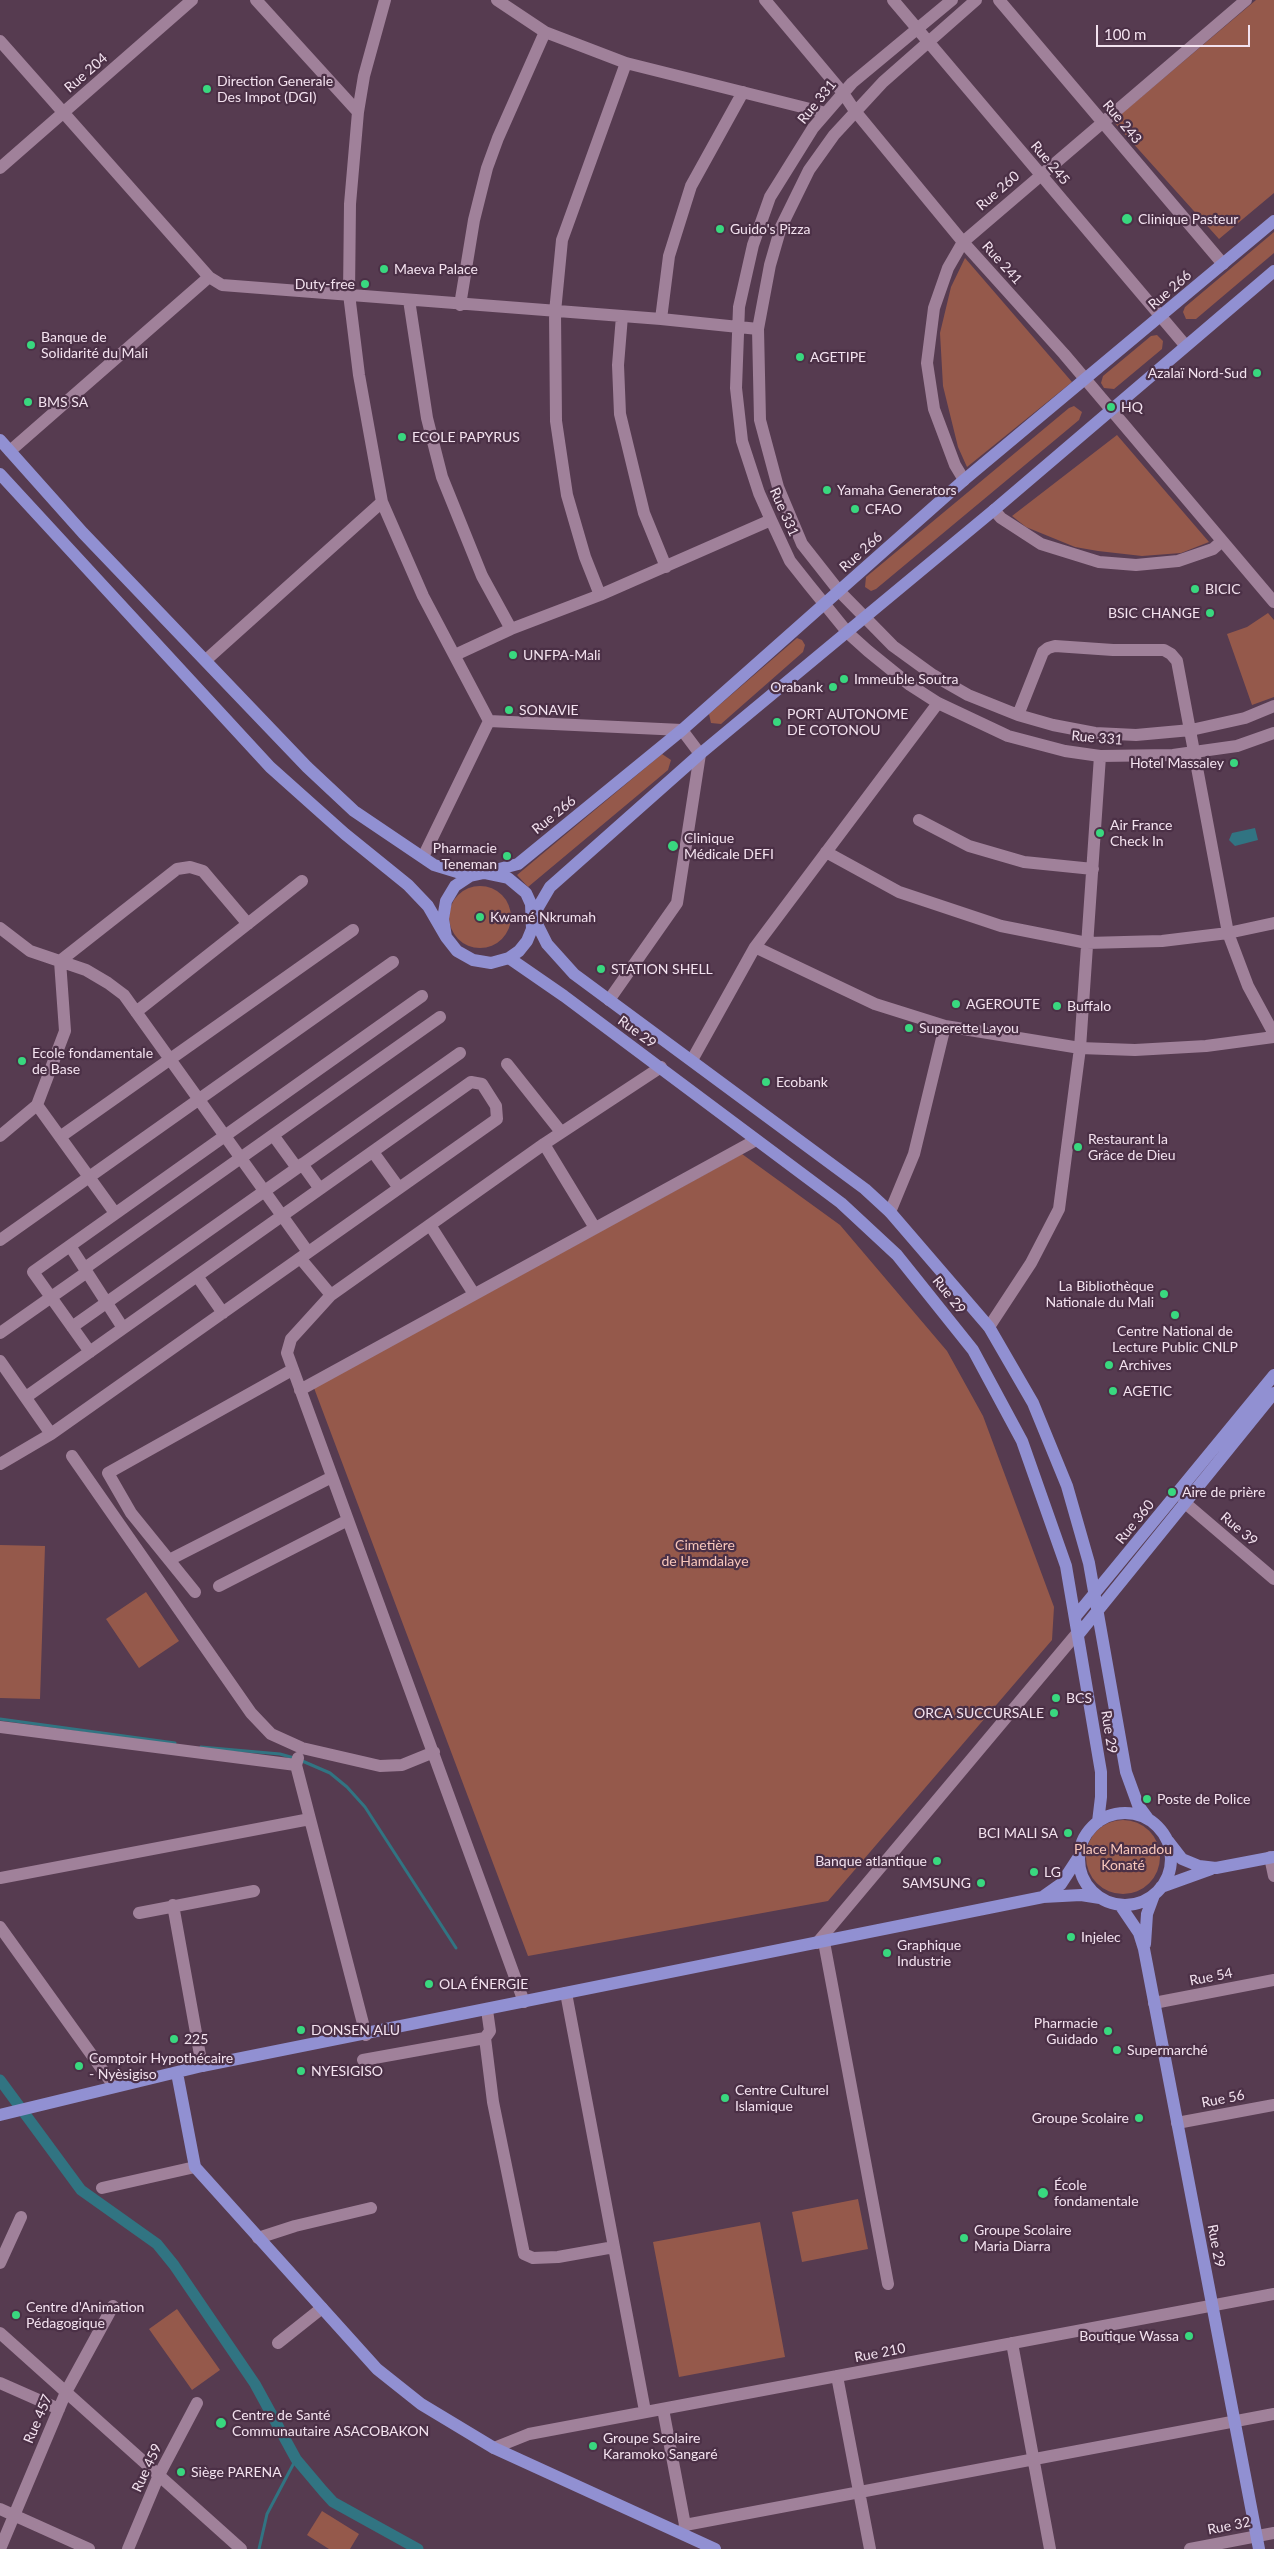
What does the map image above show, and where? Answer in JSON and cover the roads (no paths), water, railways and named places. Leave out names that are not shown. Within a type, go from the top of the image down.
[{"type":"main road","name":"Rue 266","points":[[484,873],[518,864],[682,730],[964,480],[1163,316],[1274,221]]},
{"type":"main road","points":[[533,916],[550,887],[700,754],[994,510],[1110,409],[1274,271]]},
{"type":"main road","points":[[0,440],[83,533],[307,767],[354,811],[434,865],[470,876]]},
{"type":"main road","points":[[0,474],[270,767],[345,834],[408,885],[428,906],[446,936],[457,951],[473,960],[491,963],[509,958],[527,940],[532,929],[533,916],[531,904],[518,884],[508,878],[484,873],[470,876],[455,886],[446,901],[442,919],[446,936]]},
{"type":"main road","points":[[533,916],[547,944],[574,974],[858,1183],[890,1212],[989,1327],[1033,1403],[1067,1486],[1090,1563],[1126,1772],[1138,1806],[1182,1859],[1199,1866],[1216,1868]]},
{"type":"main road","name":"Rue 29","points":[[509,958],[661,1067],[841,1203],[897,1255],[973,1350],[1022,1441],[1066,1566],[1101,1772],[1098,1822]]},
{"type":"main road","name":"Rue 360","points":[[1076,1617],[1096,1595],[1274,1375]]},
{"type":"main road","points":[[1078,1633],[1274,1392]]},
{"type":"main road","points":[[1042,1897],[1061,1884],[1078,1858],[1084,1838],[1098,1822],[1110,1816],[1123,1813],[1137,1815],[1149,1820]]},
{"type":"main road","points":[[1158,1891],[1170,1864],[1166,1840]]},
{"type":"main road","points":[[0,2115],[202,2066],[366,2035],[1042,1897],[1081,1895],[1100,1898],[1120,1905],[1138,1903],[1158,1891],[1216,1868],[1272,1857]]},
{"type":"main road","points":[[1078,1858],[1081,1874],[1088,1888],[1100,1898]]},
{"type":"main road","name":"Rue 29","points":[[1144,1949],[1147,1914],[1158,1891]]},
{"type":"main road","name":"Rue 29","points":[[1120,1905],[1139,1933],[1144,1949],[1258,2543]]},
{"type":"main road","points":[[177,2073],[195,2167],[377,2370],[421,2404],[494,2448],[683,2530],[715,2549]]},
{"type":"street","name":"Rue 204","points":[[0,168],[192,0]]},
{"type":"street","points":[[256,0],[358,112]]},
{"type":"street","points":[[385,0],[364,76],[358,112],[350,213],[349,294],[359,375],[382,502],[423,596],[489,721]]},
{"type":"street","points":[[497,0],[545,32],[626,63],[826,113]]},
{"type":"street","name":"Rue 241","points":[[764,0],[843,93],[855,111],[963,242],[1064,354],[1084,381],[1274,602]]},
{"type":"street","name":"Rue 245","points":[[893,0],[1163,316],[1185,345]]},
{"type":"street","name":"Rue 331","points":[[952,0],[843,93],[813,128],[770,197],[753,245],[739,307],[738,326],[736,388],[742,441],[759,493],[790,561],[848,632],[910,685],[938,703],[1008,736],[1065,751],[1100,756],[1173,755],[1237,746],[1274,733]]},
{"type":"street","name":"Rue 331","points":[[976,0],[927,41],[855,111],[808,170],[781,227],[770,265],[758,329],[760,420],[778,487],[802,544],[839,592],[892,646],[933,675],[968,695],[1018,715],[1095,733],[1136,735],[1191,730],[1245,718],[1274,706]]},
{"type":"street","name":"Rue 243","points":[[999,0],[1223,264]]},
{"type":"street","name":"Rue 260","points":[[964,480],[955,466],[934,410],[927,363],[934,308],[948,268],[963,242],[1101,121],[1246,0]]},
{"type":"street","points":[[460,305],[474,220],[487,168],[498,138],[545,32]]},
{"type":"street","points":[[0,41],[209,277],[222,285],[349,294],[460,305],[661,319],[758,329]]},
{"type":"street","points":[[600,595],[584,557],[567,495],[556,421],[554,312],[562,240],[626,63]]},
{"type":"street","points":[[661,319],[669,256],[691,186],[743,92]]},
{"type":"street","points":[[10,451],[209,277]]},
{"type":"street","points":[[409,300],[428,418],[442,477],[482,576],[511,629]]},
{"type":"street","points":[[622,316],[618,366],[620,414],[644,513],[666,567]]},
{"type":"street","points":[[206,660],[382,502]]},
{"type":"street","points":[[994,510],[1001,518],[1041,544],[1099,562],[1136,565],[1178,561],[1213,549],[1222,541]]},
{"type":"street","points":[[455,654],[511,629],[600,595],[771,520]]},
{"type":"street","points":[[755,947],[875,1004],[946,1026],[1080,1048],[1135,1050],[1206,1046],[1274,1036],[1248,986],[1228,933],[1177,661],[1164,650],[1113,650],[1055,646],[1048,648],[1043,652],[1018,715]]},
{"type":"street","points":[[692,1060],[755,947],[938,703]]},
{"type":"street","points":[[489,721],[682,730],[700,754],[677,903],[609,1000]]},
{"type":"street","points":[[423,857],[489,721]]},
{"type":"street","points":[[989,1327],[1031,1263],[1059,1209],[1080,1048],[1100,756]]},
{"type":"street","points":[[919,820],[969,846],[1024,862],[1093,869]]},
{"type":"street","points":[[826,852],[899,892],[1001,926],[1087,943],[1162,941],[1228,933],[1274,923]]},
{"type":"street","points":[[60,961],[177,869],[190,867],[203,871],[248,924]]},
{"type":"street","points":[[136,1012],[302,881]]},
{"type":"street","points":[[0,928],[30,951],[86,970],[124,995],[265,1191],[331,1295]]},
{"type":"street","points":[[60,1137],[353,930]]},
{"type":"street","points":[[0,1136],[37,1105],[65,1030],[60,961]]},
{"type":"street","points":[[0,1240],[394,962]]},
{"type":"street","points":[[90,1352],[33,1272],[422,996]]},
{"type":"street","points":[[0,1333],[273,1135],[440,1017]]},
{"type":"street","points":[[890,1212],[914,1154],[946,1026]]},
{"type":"street","points":[[72,1327],[460,1053]]},
{"type":"street","points":[[507,1064],[561,1132]]},
{"type":"street","points":[[524,2002],[287,1353],[291,1339],[331,1295],[561,1132],[661,1067]]},
{"type":"street","points":[[0,1464],[51,1434],[497,1119],[496,1106],[482,1084],[471,1082],[26,1397]]},
{"type":"street","points":[[37,1105],[115,1214]]},
{"type":"street","points":[[273,1135],[320,1189]]},
{"type":"street","points":[[300,1390],[756,1140]]},
{"type":"street","points":[[544,1144],[595,1228]]},
{"type":"street","points":[[373,1152],[399,1188]]},
{"type":"street","points":[[430,1225],[474,1294]]},
{"type":"street","points":[[70,1246],[123,1328]]},
{"type":"street","points":[[197,1276],[223,1313]]},
{"type":"street","points":[[0,1361],[51,1434]]},
{"type":"street","points":[[195,1592],[131,1513],[108,1473],[292,1370]]},
{"type":"street","points":[[72,1456],[251,1714],[271,1734],[302,1748],[380,1766],[402,1765],[434,1752]]},
{"type":"street","points":[[169,1560],[332,1477]]},
{"type":"street","name":"Rue 39","points":[[1184,1502],[1274,1579]]},
{"type":"street","points":[[219,1586],[348,1520]]},
{"type":"street","points":[[888,2284],[820,1942],[1078,1633]]},
{"type":"street","points":[[0,1727],[296,1765]]},
{"type":"street","points":[[302,1748],[296,1765],[366,2035]]},
{"type":"street","points":[[0,1878],[310,1819]]},
{"type":"street","points":[[1272,1857],[1274,1876]]},
{"type":"street","points":[[139,1913],[254,1891]]},
{"type":"street","points":[[173,1905],[202,2066]]},
{"type":"street","points":[[0,1928],[114,2086]]},
{"type":"street","name":"Rue 54","points":[[1154,2003],[1274,1980]]},
{"type":"street","points":[[566,1993],[645,2412]]},
{"type":"street","points":[[487,2010],[490,2031],[485,2038],[493,2102],[524,2254],[533,2258],[558,2257],[614,2247]]},
{"type":"street","points":[[363,2060],[485,2038]]},
{"type":"street","name":"Rue 56","points":[[1177,2123],[1274,2105]]},
{"type":"street","points":[[102,2188],[195,2167]]},
{"type":"street","points":[[258,2238],[371,2208]]},
{"type":"street","points":[[0,2264],[21,2217]]},
{"type":"street","name":"Rue 210","points":[[494,2448],[529,2434],[1274,2294]]},
{"type":"street","name":"Rue 457","points":[[0,2549],[66,2392],[113,2306]]},
{"type":"street","points":[[278,2343],[322,2308]]},
{"type":"street","points":[[0,2333],[241,2549]]},
{"type":"street","points":[[1012,2343],[1050,2549]]},
{"type":"street","points":[[837,2376],[870,2549]]},
{"type":"street","points":[[0,2384],[59,2409]]},
{"type":"street","name":"Rue 459","points":[[128,2549],[159,2475],[197,2403]]},
{"type":"street","points":[[663,2409],[683,2530],[860,2492],[1274,2414]]},
{"type":"street","points":[[0,2509],[89,2549]]},
{"type":"street","name":"Rue 32","points":[[1190,2549],[1258,2543],[1274,2533]]},
{"type":"water","points":[[1255,828],[1258,840],[1235,846],[1229,840],[1232,833]]},
{"type":"waterway","points":[[0,1719],[175,1743]]},
{"type":"waterway","points":[[201,1747],[280,1754],[294,1758]]},
{"type":"waterway","points":[[300,1760],[330,1773],[347,1787],[365,1807],[456,1948]]},
{"type":"waterway","points":[[0,2080],[81,2190],[157,2244],[174,2265],[255,2384],[296,2459],[323,2491],[333,2502],[418,2549]]},
{"type":"waterway","points":[[259,2549],[267,2514],[296,2459]]},
{"type":"place","name":"Direction Generale Des Impot (DGI)","points":[[207,89]]},
{"type":"place","name":"Clinique Pasteur","points":[[1127,219]]},
{"type":"place","name":"Guido's Pizza","points":[[720,229]]},
{"type":"place","name":"Maeva Palace","points":[[384,269]]},
{"type":"place","name":"Duty-free","points":[[365,284]]},
{"type":"place","name":"Banque de Solidarité du Mali","points":[[31,345]]},
{"type":"place","name":"AGETIPE","points":[[800,357]]},
{"type":"place","name":"Azalaï Nord-Sud","points":[[1257,373]]},
{"type":"place","name":"BMS SA","points":[[28,402]]},
{"type":"place","name":"HQ","points":[[1111,407]]},
{"type":"place","name":"ECOLE PAPYRUS","points":[[402,437]]},
{"type":"place","name":"Yamaha Generators","points":[[827,490]]},
{"type":"place","name":"CFAO","points":[[855,509]]},
{"type":"place","name":"BICIC","points":[[1195,589]]},
{"type":"place","name":"BSIC CHANGE","points":[[1210,613]]},
{"type":"place","name":"UNFPA-Mali","points":[[513,655]]},
{"type":"place","name":"Immeuble Soutra","points":[[844,679]]},
{"type":"place","name":"Orabank","points":[[833,687]]},
{"type":"place","name":"SONAVIE","points":[[509,710]]},
{"type":"place","name":"PORT AUTONOME DE COTONOU","points":[[777,722]]},
{"type":"place","name":"Hotel Massaley","points":[[1234,763]]},
{"type":"place","name":"Air France Check In","points":[[1100,833]]},
{"type":"place","name":"Clinique Médicale DEFI","points":[[673,846]]},
{"type":"place","name":"Pharmacie Teneman","points":[[507,856]]},
{"type":"place","name":"Kwamé Nkrumah","points":[[480,917]]},
{"type":"place","name":"STATION SHELL","points":[[601,969]]},
{"type":"place","name":"AGEROUTE","points":[[956,1004]]},
{"type":"place","name":"Buffalo","points":[[1057,1006]]},
{"type":"place","name":"Superette Layou","points":[[909,1028]]},
{"type":"place","name":"Ecole fondamentale de Base","points":[[22,1061]]},
{"type":"place","name":"Ecobank","points":[[766,1082]]},
{"type":"place","name":"Restaurant la Grâce de Dieu","points":[[1078,1147]]},
{"type":"place","name":"La Bibliothèque Nationale du Mali","points":[[1164,1294]]},
{"type":"place","name":"Centre National de Lecture Public CNLP","points":[[1175,1315]]},
{"type":"place","name":"Archives","points":[[1109,1365]]},
{"type":"place","name":"AGETIC","points":[[1113,1391]]},
{"type":"place","name":"Aire de prière","points":[[1172,1492]]},
{"type":"place","name":"BCS","points":[[1056,1698]]},
{"type":"place","name":"ORCA SUCCURSALE","points":[[1054,1713]]},
{"type":"place","name":"Poste de Police","points":[[1147,1799]]},
{"type":"place","name":"BCI MALI SA","points":[[1068,1833]]},
{"type":"place","name":"Banque atlantique","points":[[937,1861]]},
{"type":"place","name":"LG","points":[[1034,1872]]},
{"type":"place","name":"SAMSUNG","points":[[981,1883]]},
{"type":"place","name":"Injelec","points":[[1071,1937]]},
{"type":"place","name":"Graphique Industrie","points":[[887,1953]]},
{"type":"place","name":"OLA ÉNERGIE","points":[[429,1984]]},
{"type":"place","name":"DONSEN ALU","points":[[301,2030]]},
{"type":"place","name":"Pharmacie Guidado","points":[[1108,2031]]},
{"type":"place","name":"225","points":[[174,2039]]},
{"type":"place","name":"Supermarché","points":[[1117,2050]]},
{"type":"place","name":"Comptoir Hypothécaire - Nyèsigiso","points":[[79,2066]]},
{"type":"place","name":"NYESIGISO","points":[[301,2071]]},
{"type":"place","name":"Centre Culturel Islamique","points":[[725,2098]]},
{"type":"place","name":"Groupe Scolaire","points":[[1139,2118]]},
{"type":"place","name":"École fondamentale","points":[[1043,2193]]},
{"type":"place","name":"Groupe Scolaire Maria Diarra","points":[[964,2238]]},
{"type":"place","name":"Centre d'Animation Pédagogique","points":[[16,2315]]},
{"type":"place","name":"Boutique Wassa","points":[[1189,2336]]},
{"type":"place","name":"Centre de Santé Communautaire ASACOBAKON","points":[[221,2423]]},
{"type":"place","name":"Groupe Scolaire Karamoko Sangaré","points":[[593,2446]]},
{"type":"place","name":"Siège PARENA","points":[[181,2472]]},
{"type":"park label","name":"Cimetière de Hamdalaye","points":[[705,1554]]},
{"type":"park label","name":"Place Mamadou Konaté","points":[[1123,1858]]}]
